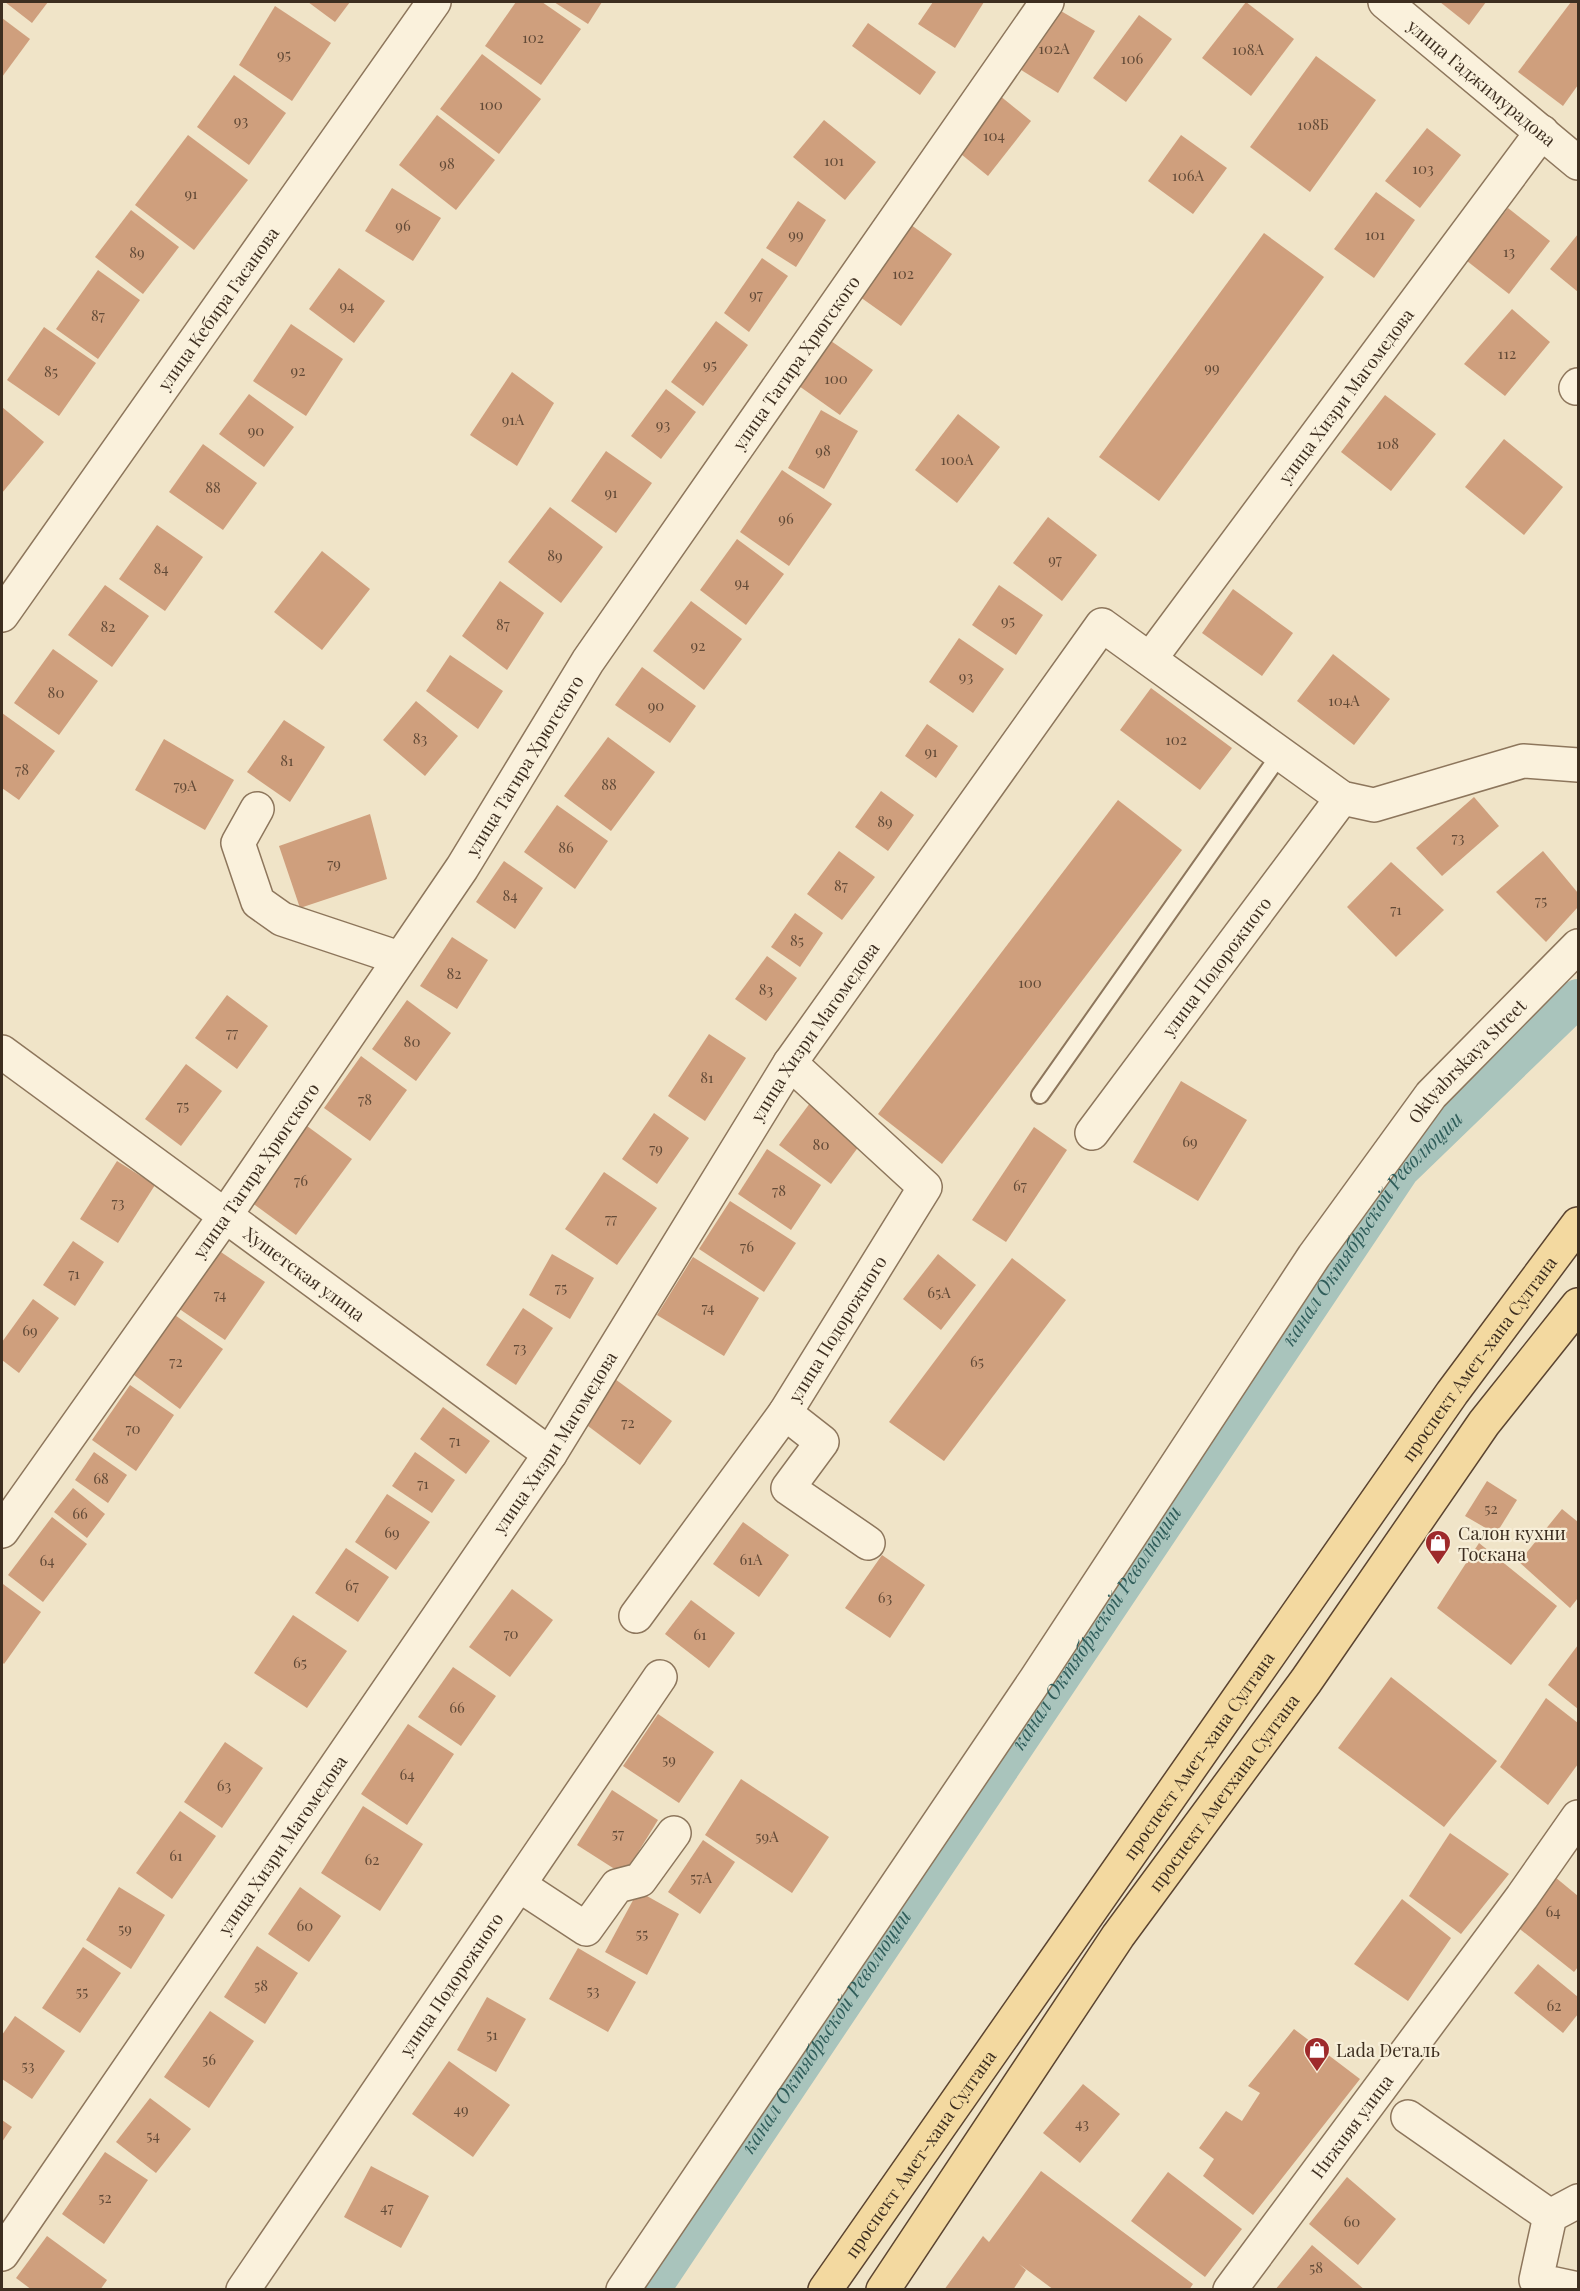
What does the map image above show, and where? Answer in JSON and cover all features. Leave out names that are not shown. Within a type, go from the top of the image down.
[{"type":"main road","name":"проспект Амет-хана Султана","points":[[825,2289],[1445,1403],[1578,1224]]},
{"type":"main road","name":"проспект Аметхана Султана","points":[[883,2289],[1118,1936],[1306,1681],[1484,1422],[1578,1305]]},
{"type":"street","name":"улица Кебира Гасанова","points":[[2,615],[434,2]]},
{"type":"street","name":"улица Тагира Хрюгского","points":[[2,1531],[225,1216],[462,868],[588,661],[1047,2]]},
{"type":"street","name":"улица Гаджимурадова","points":[[1385,2],[1578,163]]},
{"type":"street","name":"улица Хизри Магомедова","points":[[2,2254],[550,1454],[790,1063],[1102,625],[1149,659],[1542,132]]},
{"type":"street","points":[[1149,659],[1342,798],[1374,805],[1523,761],[1578,765]]},
{"type":"street","name":"улица Подорожного","points":[[1092,1133],[1342,798]]},
{"type":"street","points":[[257,809],[238,843],[258,902],[282,919],[399,958]]},
{"type":"street","name":"Oktyabrskaya Street","points":[[623,2289],[1030,1689],[1314,1256],[1431,1095],[1578,946]]},
{"type":"street","name":"Хушетская улица","points":[[2,1052],[550,1454]]},
{"type":"street","name":"улица Подорожного","points":[[636,1616],[785,1413],[925,1187],[790,1063]]},
{"type":"street","points":[[785,1413],[822,1442],[788,1488],[868,1543]]},
{"type":"street","name":"улица Подорожного","points":[[243,2289],[660,1677]]},
{"type":"street","name":"Нижняя улица","points":[[1230,2289],[1515,1906],[1578,1816]]},
{"type":"street","points":[[519,1885],[586,1929],[617,1886],[640,1880],[674,1833]]},
{"type":"street","points":[[1408,2117],[1564,2208],[1536,2280],[1578,2289]]},
{"type":"lane","points":[[1040,1095],[1281,753]]},
{"type":"building","points":[[5,2],[48,2],[32,23]]},
{"type":"building","points":[[308,2],[350,2],[335,22]]},
{"type":"building","points":[[516,2],[542,2],[581,29],[541,85],[485,46]]},
{"type":"building","points":[[554,2],[602,2],[588,24]]},
{"type":"building","points":[[933,2],[984,2],[955,48],[918,24]]},
{"type":"building","points":[[1246,2],[1294,39],[1251,96],[1202,58]]},
{"type":"building","points":[[1440,2],[1486,2],[1469,25]]},
{"type":"building","points":[[1571,2],[1578,2],[1578,85],[1563,106],[1518,72]]},
{"type":"building","points":[[1049,4],[1095,31],[1058,93],[1013,65]]},
{"type":"building","points":[[275,6],[331,43],[292,101],[239,65]]},
{"type":"building","points":[[1139,15],[1172,39],[1126,102],[1093,78]]},
{"type":"building","points":[[2,18],[30,39],[2,77]]},
{"type":"building","points":[[868,23],[936,72],[920,95],[852,46]]},
{"type":"building","points":[[482,54],[541,99],[499,154],[440,109]]},
{"type":"building","points":[[1316,56],[1376,100],[1310,192],[1250,147]]},
{"type":"building","points":[[234,75],[286,113],[249,165],[197,127]]},
{"type":"building","points":[[999,95],[1031,121],[988,176],[956,150]]},
{"type":"building","points":[[437,115],[495,160],[456,210],[399,165]]},
{"type":"building","points":[[824,120],[876,162],[845,200],[793,157]]},
{"type":"building","points":[[1427,128],[1461,155],[1420,208],[1385,181]]},
{"type":"building","points":[[188,135],[248,180],[194,250],[135,205]]},
{"type":"building","points":[[1181,135],[1227,168],[1193,214],[1148,181]]},
{"type":"building","points":[[392,188],[441,218],[413,261],[365,231]]},
{"type":"building","points":[[1376,192],[1415,220],[1374,278],[1334,249]]},
{"type":"building","points":[[798,201],[826,220],[796,267],[766,248]]},
{"type":"building","points":[[1508,208],[1550,241],[1509,294],[1467,261]]},
{"type":"building","points":[[131,210],[179,247],[143,294],[95,257]]},
{"type":"building","points":[[904,220],[952,254],[901,326],[853,292]]},
{"type":"building","points":[[1264,233],[1324,277],[1159,501],[1099,457]]},
{"type":"building","points":[[1578,234],[1578,292],[1550,269]]},
{"type":"building","points":[[762,258],[788,276],[749,332],[724,313]]},
{"type":"building","points":[[339,268],[385,301],[354,343],[309,309]]},
{"type":"building","points":[[98,270],[140,300],[98,359],[56,329]]},
{"type":"building","points":[[1512,309],[1550,342],[1505,396],[1464,364]]},
{"type":"building","points":[[716,321],[748,345],[703,406],[671,382]]},
{"type":"building","points":[[291,324],[343,359],[306,416],[253,381]]},
{"type":"building","points":[[44,327],[96,363],[59,416],[7,380]]},
{"type":"building","points":[[831,341],[873,370],[840,415],[799,386]]},
{"type":"building","points":[[512,372],[554,403],[517,466],[470,435]]},
{"type":"building","points":[[666,389],[696,412],[661,459],[631,436]]},
{"type":"building","points":[[249,394],[294,427],[264,467],[219,434]]},
{"type":"building","points":[[1385,395],[1436,434],[1391,491],[1341,452]]},
{"type":"building","points":[[2,407],[44,442],[2,493]]},
{"type":"building","points":[[821,410],[858,431],[824,489],[788,468]]},
{"type":"building","points":[[958,414],[1000,447],[957,503],[915,470]]},
{"type":"building","points":[[1504,439],[1563,487],[1524,535],[1465,487]]},
{"type":"building","points":[[203,444],[257,483],[223,530],[169,492]]},
{"type":"building","points":[[606,451],[652,483],[616,533],[571,501]]},
{"type":"building","points":[[782,470],[832,504],[789,566],[740,532]]},
{"type":"building","points":[[550,507],[603,547],[561,603],[508,562]]},
{"type":"building","points":[[1048,517],[1097,555],[1062,601],[1013,563]]},
{"type":"building","points":[[157,525],[203,557],[165,611],[119,579]]},
{"type":"building","points":[[737,539],[784,574],[746,625],[700,590]]},
{"type":"building","points":[[322,551],[370,589],[322,650],[274,612]]},
{"type":"building","points":[[500,581],[544,613],[507,670],[462,636]]},
{"type":"building","points":[[105,585],[149,616],[112,667],[68,635]]},
{"type":"building","points":[[999,585],[1043,615],[1016,655],[972,625]]},
{"type":"building","points":[[1233,589],[1293,633],[1262,676],[1202,633]]},
{"type":"building","points":[[691,601],[742,639],[704,690],[653,651]]},
{"type":"building","points":[[959,638],[1004,669],[973,713],[929,682]]},
{"type":"building","points":[[53,649],[98,681],[59,735],[14,703]]},
{"type":"building","points":[[1333,654],[1390,699],[1354,745],[1297,701]]},
{"type":"building","points":[[450,655],[503,691],[478,729],[426,691]]},
{"type":"building","points":[[642,667],[696,706],[670,743],[615,705]]},
{"type":"building","points":[[1151,688],[1232,748],[1200,790],[1120,730]]},
{"type":"building","points":[[416,701],[458,736],[425,776],[383,740]]},
{"type":"building","points":[[2,713],[55,751],[19,800],[2,788]]},
{"type":"building","points":[[284,720],[325,747],[290,802],[247,772]]},
{"type":"building","points":[[927,724],[958,746],[936,778],[905,756]]},
{"type":"building","points":[[608,737],[655,772],[611,831],[564,796]]},
{"type":"building","points":[[164,739],[234,780],[205,830],[135,790]]},
{"type":"building","points":[[881,791],[914,815],[888,851],[855,827]]},
{"type":"building","points":[[1474,797],[1499,826],[1442,876],[1416,848]]},
{"type":"building","points":[[1118,800],[1182,850],[942,1164],[878,1114]]},
{"type":"building","points":[[557,805],[608,841],[575,889],[524,852]]},
{"type":"building","points":[[370,814],[387,879],[300,908],[279,846]]},
{"type":"building","points":[[839,851],[875,877],[842,920],[807,894]]},
{"type":"building","points":[[1543,851],[1578,893],[1578,907],[1546,942],[1496,892]]},
{"type":"building","points":[[504,861],[543,888],[515,929],[476,902]]},
{"type":"building","points":[[1391,862],[1444,910],[1396,957],[1347,907]]},
{"type":"building","points":[[795,913],[823,933],[800,967],[771,947]]},
{"type":"building","points":[[452,937],[488,960],[457,1009],[420,986]]},
{"type":"building","points":[[767,956],[797,978],[766,1021],[735,999]]},
{"type":"building","points":[[227,995],[268,1026],[237,1069],[195,1038]]},
{"type":"building","points":[[407,1000],[451,1033],[416,1081],[372,1049]]},
{"type":"building","points":[[709,1034],[746,1058],[705,1121],[668,1096]]},
{"type":"building","points":[[361,1056],[407,1090],[370,1141],[324,1108]]},
{"type":"building","points":[[186,1064],[222,1091],[181,1146],[145,1119]]},
{"type":"building","points":[[1181,1081],[1247,1120],[1198,1201],[1133,1162]]},
{"type":"building","points":[[810,1103],[862,1142],[831,1184],[779,1145]]},
{"type":"building","points":[[654,1113],[689,1138],[657,1184],[622,1159]]},
{"type":"building","points":[[307,1126],[352,1159],[296,1235],[251,1202]]},
{"type":"building","points":[[1034,1127],[1067,1150],[1006,1242],[972,1220]]},
{"type":"building","points":[[767,1149],[821,1185],[791,1230],[738,1194]]},
{"type":"building","points":[[117,1161],[155,1185],[118,1243],[80,1219]]},
{"type":"building","points":[[604,1172],[657,1208],[617,1265],[565,1229]]},
{"type":"building","points":[[730,1201],[796,1243],[764,1292],[699,1249]]},
{"type":"building","points":[[73,1241],[104,1262],[75,1306],[43,1285]]},
{"type":"building","points":[[215,1248],[265,1282],[225,1340],[175,1306]]},
{"type":"building","points":[[552,1254],[594,1278],[570,1319],[529,1295]]},
{"type":"building","points":[[938,1254],[976,1285],[941,1330],[903,1299]]},
{"type":"building","points":[[693,1257],[759,1298],[724,1356],[657,1315]]},
{"type":"building","points":[[1012,1258],[1066,1300],[944,1461],[889,1422]]},
{"type":"building","points":[[33,1299],[59,1318],[19,1373],[2,1360],[2,1342]]},
{"type":"building","points":[[523,1308],[553,1328],[516,1385],[486,1365]]},
{"type":"building","points":[[172,1313],[223,1349],[180,1409],[130,1372]]},
{"type":"building","points":[[615,1379],[672,1421],[640,1465],[584,1423]]},
{"type":"building","points":[[130,1385],[174,1415],[136,1471],[92,1440]]},
{"type":"building","points":[[443,1407],[490,1441],[466,1474],[420,1439]]},
{"type":"building","points":[[94,1452],[127,1475],[108,1503],[75,1480]]},
{"type":"building","points":[[415,1452],[455,1480],[432,1513],[392,1486]]},
{"type":"building","points":[[1487,1481],[1517,1500],[1496,1534],[1465,1516]]},
{"type":"building","points":[[73,1488],[105,1514],[87,1538],[54,1512]]},
{"type":"building","points":[[387,1494],[430,1522],[396,1570],[355,1542]]},
{"type":"building","points":[[1562,1509],[1578,1522],[1578,1598],[1570,1608],[1519,1562]]},
{"type":"building","points":[[52,1517],[87,1544],[43,1602],[8,1575]]},
{"type":"building","points":[[743,1522],[789,1555],[759,1597],[713,1564]]},
{"type":"building","points":[[1479,1543],[1557,1606],[1511,1665],[1437,1608]]},
{"type":"building","points":[[346,1548],[389,1577],[358,1622],[315,1593]]},
{"type":"building","points":[[882,1555],[925,1585],[890,1638],[845,1608]]},
{"type":"building","points":[[3,1584],[41,1612],[4,1664],[2,1662]]},
{"type":"building","points":[[512,1589],[553,1620],[510,1677],[469,1647]]},
{"type":"building","points":[[691,1600],[735,1633],[709,1668],[665,1634]]},
{"type":"building","points":[[293,1615],[347,1651],[307,1708],[254,1673]]},
{"type":"building","points":[[1578,1645],[1578,1709],[1548,1685]]},
{"type":"building","points":[[453,1667],[496,1696],[461,1746],[418,1717]]},
{"type":"building","points":[[1391,1677],[1497,1761],[1444,1827],[1338,1748]]},
{"type":"building","points":[[1546,1698],[1578,1723],[1578,1764],[1548,1805],[1500,1767]]},
{"type":"building","points":[[658,1714],[714,1752],[679,1803],[623,1766]]},
{"type":"building","points":[[408,1724],[454,1754],[407,1825],[361,1794]]},
{"type":"building","points":[[225,1742],[263,1768],[222,1828],[184,1802]]},
{"type":"building","points":[[741,1779],[829,1837],[792,1893],[705,1835]]},
{"type":"building","points":[[612,1790],[658,1820],[624,1875],[577,1845]]},
{"type":"building","points":[[363,1806],[423,1844],[380,1911],[321,1873]]},
{"type":"building","points":[[180,1811],[216,1836],[172,1899],[136,1873]]},
{"type":"building","points":[[1450,1833],[1509,1874],[1461,1934],[1409,1896]]},
{"type":"building","points":[[703,1840],[735,1862],[700,1914],[668,1892]]},
{"type":"building","points":[[1555,1877],[1578,1896],[1578,1967],[1574,1972],[1516,1926]]},
{"type":"building","points":[[119,1887],[165,1915],[131,1969],[86,1940]]},
{"type":"building","points":[[300,1887],[341,1916],[309,1962],[268,1934]]},
{"type":"building","points":[[638,1891],[679,1914],[647,1975],[605,1952]]},
{"type":"building","points":[[1402,1899],[1451,1938],[1408,2001],[1354,1964]]},
{"type":"building","points":[[257,1946],[298,1973],[265,2024],[224,1997]]},
{"type":"building","points":[[83,1947],[121,1973],[80,2033],[42,2008]]},
{"type":"building","points":[[578,1948],[636,1982],[608,2032],[549,1999]]},
{"type":"building","points":[[1538,1964],[1578,1997],[1578,2014],[1563,2033],[1514,1993]]},
{"type":"building","points":[[487,1997],[526,2019],[496,2072],[457,2050]]},
{"type":"building","points":[[210,2011],[254,2041],[209,2108],[164,2077]]},
{"type":"building","points":[[15,2016],[65,2051],[32,2099],[2,2079],[2,2035]]},
{"type":"building","points":[[1294,2029],[1360,2079],[1253,2215],[1203,2176],[1214,2159],[1199,2148],[1226,2111],[1242,2121],[1260,2093],[1248,2086]]},
{"type":"building","points":[[449,2061],[510,2105],[473,2157],[412,2114]]},
{"type":"building","points":[[1083,2084],[1120,2114],[1080,2163],[1043,2133]]},
{"type":"building","points":[[150,2098],[191,2129],[156,2173],[116,2142]]},
{"type":"building","points":[[2,2120],[12,2127],[2,2142]]},
{"type":"building","points":[[105,2152],[148,2180],[104,2244],[62,2214]]},
{"type":"building","points":[[371,2166],[429,2196],[401,2248],[344,2217]]},
{"type":"building","points":[[1041,2171],[1193,2284],[1189,2290],[1054,2290],[1019,2264],[1026,2270],[1013,2290],[944,2290],[983,2236],[989,2242]]},
{"type":"building","points":[[1168,2172],[1242,2229],[1205,2277],[1131,2221]]},
{"type":"building","points":[[1347,2177],[1396,2219],[1358,2265],[1309,2224]]},
{"type":"building","points":[[47,2236],[107,2280],[100,2290],[32,2290],[16,2278]]},
{"type":"building","points":[[1312,2245],[1365,2290],[1275,2290]]},
{"type":"waterway","name":"канал Октябрьской Революции","points":[[651,2290],[1401,1169],[1578,998]]},
{"type":"place","name":"Салон кухни Тоскана","points":[[1438,1566]]},
{"type":"place","name":"Lada Dеталь","points":[[1317,2073]]}]
